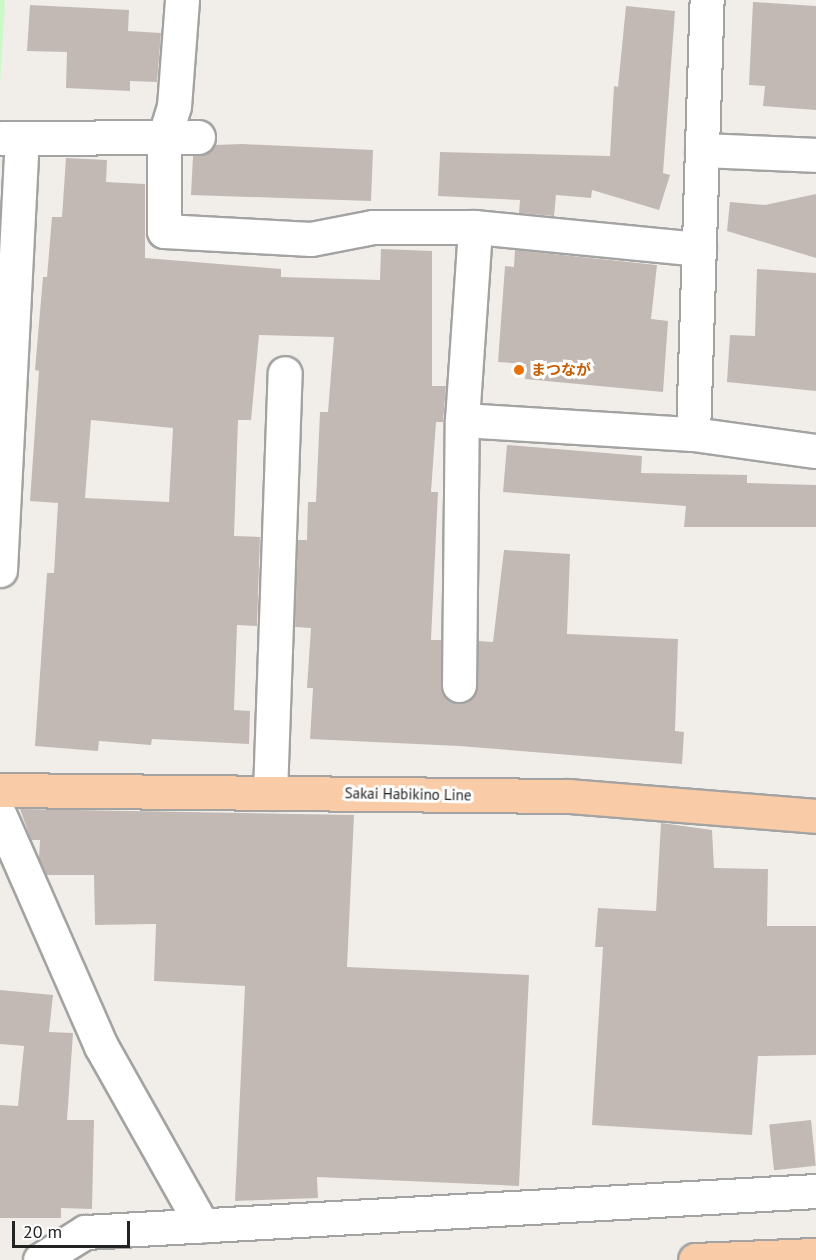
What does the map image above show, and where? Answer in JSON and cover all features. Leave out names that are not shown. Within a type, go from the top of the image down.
[{"type":"main road","name":"Sakai Habikino Line","points":[[0,790],[568,796],[816,816]]},
{"type":"main road","points":[[695,1260],[816,1255]]},
{"type":"street","points":[[182,0],[174,106],[164,139],[164,231],[311,239],[373,227],[475,227],[699,249]]},
{"type":"street","points":[[693,434],[707,0]]},
{"type":"street","points":[[0,570],[11,139],[198,137]]},
{"type":"street","points":[[702,150],[816,155]]},
{"type":"street","points":[[459,685],[462,420],[475,227]]},
{"type":"street","points":[[270,793],[285,374]]},
{"type":"street","points":[[462,420],[693,434],[816,451]]},
{"type":"street","points":[[0,816],[101,1046],[202,1225]]},
{"type":"street","points":[[40,1260],[85,1232],[816,1191]]},
{"type":"green space","points":[[0,0],[5,0],[0,85]]},
{"type":"building","points":[[753,2],[816,6],[816,110],[763,106],[765,86],[749,85]]},
{"type":"building","points":[[30,5],[129,10],[128,31],[161,33],[157,82],[130,81],[130,91],[66,88],[67,52],[27,51]]},
{"type":"building","points":[[626,6],[675,11],[663,173],[670,175],[659,210],[592,190],[591,198],[556,195],[554,216],[519,213],[520,200],[438,196],[440,152],[610,156],[614,86],[618,87]]},
{"type":"building","points":[[242,144],[373,150],[371,201],[191,195],[193,156],[207,153],[215,145]]},
{"type":"building","points":[[66,158],[107,160],[106,182],[145,184],[145,258],[281,269],[281,277],[380,280],[381,249],[432,251],[432,386],[446,386],[443,422],[436,422],[431,492],[438,492],[431,640],[441,640],[442,694],[459,704],[475,694],[478,641],[493,642],[504,550],[570,554],[567,634],[678,639],[675,731],[684,732],[682,764],[459,746],[310,739],[313,688],[307,688],[311,628],[295,627],[298,540],[307,540],[308,502],[316,502],[320,412],[328,412],[334,337],[259,335],[251,420],[238,420],[234,536],[260,537],[257,626],[237,625],[234,710],[250,711],[249,744],[152,739],[151,745],[99,741],[98,751],[35,746],[47,573],[54,573],[58,503],[30,501],[39,371],[35,370],[43,277],[47,277],[52,217],[62,217]],"holes":[[[91,420],[173,428],[169,502],[85,498]]]},
{"type":"building","points":[[816,194],[816,258],[727,231],[730,202],[765,205]]},
{"type":"building","points":[[515,250],[657,265],[651,319],[668,321],[663,392],[525,379],[526,364],[498,362],[505,266],[514,267]]},
{"type":"building","points":[[757,269],[816,273],[816,391],[727,382],[730,335],[755,336]]},
{"type":"building","points":[[507,445],[642,456],[641,473],[747,475],[747,483],[816,485],[816,527],[684,527],[686,506],[503,492]]},
{"type":"building","points":[[20,809],[354,815],[347,967],[529,975],[519,1186],[317,1177],[318,1198],[235,1201],[245,986],[154,981],[156,924],[95,925],[94,875],[46,875],[39,859],[40,840],[31,840]]},
{"type":"building","points":[[661,823],[712,830],[714,868],[768,869],[767,926],[816,926],[816,1055],[758,1056],[752,1135],[592,1125],[603,947],[595,947],[598,908],[656,911]]},
{"type":"building","points":[[0,990],[53,995],[49,1032],[73,1033],[67,1120],[94,1120],[92,1209],[61,1208],[61,1218],[0,1218],[0,1105],[18,1106],[24,1046],[0,1044]]},
{"type":"building","points":[[811,1120],[816,1166],[774,1170],[769,1124]]},
{"type":"place","name":"まつなが","points":[[519,370]]}]
